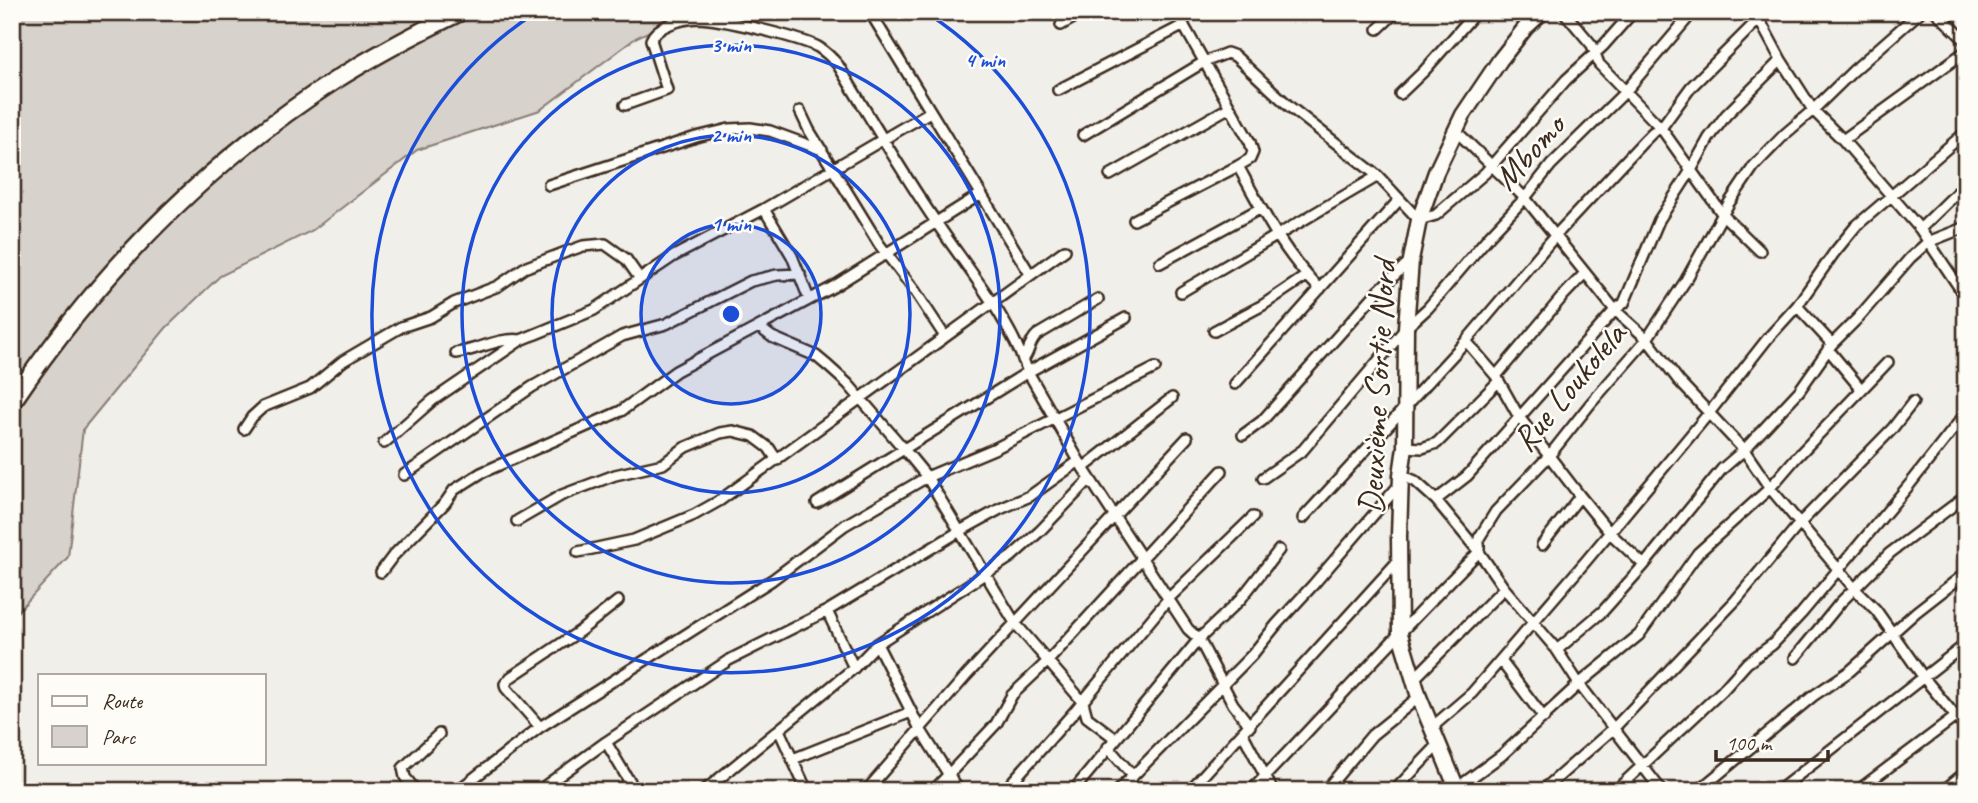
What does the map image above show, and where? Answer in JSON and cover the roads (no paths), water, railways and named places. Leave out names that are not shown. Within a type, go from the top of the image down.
[{"type":"highway","points":[[12,383],[72,303],[132,237],[199,171],[281,106],[385,40],[438,12]]},
{"type":"highway","points":[[12,402],[79,311],[123,260],[208,177],[286,114],[334,81],[389,48],[460,12]]},
{"type":"main road","name":"Deuxième Sortie Nord","points":[[1458,789],[1419,697],[1400,634],[1398,561],[1411,260],[1419,220],[1455,130],[1483,82],[1526,27],[1542,12]]},
{"type":"street","points":[[870,12],[1030,274]]},
{"type":"street","points":[[1061,25],[1084,12]]},
{"type":"street","points":[[1134,220],[1250,159],[1253,147],[1176,12]]},
{"type":"street","points":[[1378,29],[1396,12]]},
{"type":"street","points":[[1400,94],[1476,12]]},
{"type":"street","points":[[1564,12],[1591,45],[1599,64],[1661,128],[1723,215],[1760,251]]},
{"type":"street","points":[[1083,135],[1204,62],[1227,53],[1235,56],[1290,107],[1378,176],[1419,220],[1436,215],[1493,164],[1566,80],[1603,46],[1633,12]]},
{"type":"street","name":"Mbomo","points":[[1264,478],[1303,450],[1406,328],[1428,308],[1551,165],[1625,92],[1693,12]]},
{"type":"street","points":[[1745,12],[1763,16]]},
{"type":"street","name":"Rue Loukolela","points":[[1251,791],[1449,579],[1479,552],[1479,538],[1496,511],[1549,456],[1647,339],[1686,280],[1723,215],[1761,159],[1853,71],[1920,12]]},
{"type":"street","points":[[1936,12],[1966,41]]},
{"type":"street","points":[[1763,16],[1781,60],[1813,110],[1920,229],[1963,293],[1966,293]]},
{"type":"street","points":[[1303,519],[1466,341],[1555,236],[1643,142],[1661,128],[1691,88],[1763,16]]},
{"type":"street","points":[[625,105],[667,90],[651,40],[655,33],[683,20],[710,19],[777,34],[817,47],[838,65],[937,224],[992,302],[1081,465],[1188,629],[1199,639],[1246,730],[1273,791]]},
{"type":"street","points":[[1058,90],[1184,25]]},
{"type":"street","points":[[1843,141],[1966,51]]},
{"type":"street","points":[[1436,500],[1467,476],[1624,303],[1659,220],[1709,138],[1726,116],[1781,60]]},
{"type":"street","points":[[1110,175],[1230,107]]},
{"type":"street","points":[[800,111],[886,253],[944,335]]},
{"type":"street","points":[[384,443],[433,400],[521,340],[594,310],[674,257],[764,209],[930,112]]},
{"type":"street","points":[[549,185],[685,140],[729,129],[770,131],[822,150]]},
{"type":"street","points":[[1455,130],[1525,198],[1615,310],[1647,339],[1679,381],[1744,450],[1770,488],[1854,589],[1876,610],[1924,678],[1966,729]]},
{"type":"street","points":[[1431,728],[1467,698],[1611,533],[1768,338],[1797,306],[1856,226],[1966,132]]},
{"type":"street","points":[[1238,166],[1277,237],[1306,276],[1320,289]]},
{"type":"street","points":[[1181,292],[1378,176]]},
{"type":"street","points":[[1920,229],[1966,184]]},
{"type":"street","points":[[381,572],[454,490],[481,473],[621,411],[676,371],[833,287],[981,194]]},
{"type":"street","points":[[1235,384],[1399,200]]},
{"type":"street","points":[[1160,263],[1261,208]]},
{"type":"street","points":[[764,209],[800,274],[809,299]]},
{"type":"street","points":[[1557,650],[1603,611],[1722,469],[1744,450],[1799,391],[1830,346],[1910,258],[1928,242],[1966,227]]},
{"type":"street","points":[[244,429],[262,407],[310,388],[343,361],[401,327],[431,317],[454,303],[498,286],[524,268],[566,252],[583,246],[605,244],[626,259],[640,279]]},
{"type":"street","points":[[578,552],[634,540],[694,515],[719,501],[861,399],[944,335],[979,313],[1065,250]]},
{"type":"street","points":[[1243,435],[1262,421],[1379,290],[1411,260]]},
{"type":"street","points":[[1405,447],[1429,447],[1437,443],[1497,379],[1568,289],[1585,273]]},
{"type":"street","points":[[404,475],[532,387],[622,335],[666,324],[751,281],[778,275],[800,274]]},
{"type":"street","points":[[1214,331],[1262,305],[1306,276]]},
{"type":"street","points":[[1023,360],[1029,353],[1031,340],[1037,335],[1098,299]]},
{"type":"street","points":[[1797,306],[1861,389]]},
{"type":"street","points":[[817,503],[1028,372],[1126,318]]},
{"type":"street","points":[[759,327],[772,337],[816,356],[839,374],[861,399],[926,477],[1015,623],[1083,702],[1087,717],[1116,739]]},
{"type":"street","points":[[456,353],[496,342],[521,340]]},
{"type":"street","points":[[1466,341],[1497,379],[1519,417],[1580,496],[1611,533],[1644,565]]},
{"type":"street","points":[[1458,789],[1503,755],[1579,684],[1639,635],[1698,553],[1770,488],[1888,362]]},
{"type":"street","points":[[457,791],[540,727],[772,580],[845,525],[926,477],[996,449],[1155,368]]},
{"type":"street","points":[[538,791],[729,660],[827,611],[960,531],[1030,496],[1081,465],[1172,398]]},
{"type":"street","points":[[1542,791],[1614,728],[1736,600],[1800,523],[1892,429],[1913,402]]},
{"type":"street","points":[[1615,791],[1722,691],[1747,663],[1773,644],[1839,569],[1966,413]]},
{"type":"street","points":[[517,521],[562,495],[615,475],[663,464],[684,448],[720,433],[733,431],[753,436],[769,448],[777,460]]},
{"type":"street","points":[[866,791],[1015,623],[1187,438]]},
{"type":"street","points":[[933,791],[1001,718],[1012,695],[1048,661],[1222,471]]},
{"type":"street","points":[[704,791],[855,668],[877,643],[1011,557],[1090,479]]},
{"type":"street","points":[[1118,791],[1252,654],[1401,479],[1415,481],[1436,500],[1479,552],[1504,588],[1557,650],[1579,684],[1662,791]]},
{"type":"street","points":[[1542,545],[1580,496]]},
{"type":"street","points":[[1796,658],[1840,603],[1890,553],[1966,496]]},
{"type":"street","points":[[1004,791],[1083,702],[1169,598],[1253,517]]},
{"type":"street","points":[[1073,791],[1199,639],[1240,600],[1279,550]]},
{"type":"street","points":[[1189,791],[1398,561]]},
{"type":"street","points":[[1698,791],[1966,573]]},
{"type":"street","points":[[1415,678],[1504,588]]},
{"type":"street","points":[[540,727],[506,688],[507,681],[580,631],[618,601]]},
{"type":"street","points":[[827,611],[855,668]]},
{"type":"street","points":[[877,643],[920,729],[959,791]]},
{"type":"street","points":[[1778,791],[1966,644]]},
{"type":"street","points":[[1501,661],[1545,718]]},
{"type":"street","points":[[1325,791],[1372,735],[1419,697]]},
{"type":"street","points":[[1857,791],[1966,709]]},
{"type":"street","points":[[793,759],[911,712]]},
{"type":"street","points":[[779,730],[807,791]]},
{"type":"street","points":[[416,791],[405,778],[403,768],[439,734]]},
{"type":"street","points":[[606,742],[635,791]]},
{"type":"street","points":[[1394,791],[1438,745]]},
{"type":"street","points":[[1108,747],[1132,775]]},
{"type":"street","points":[[1943,791],[1966,772]]},
{"type":"street","points":[[619,791],[630,781]]}]
